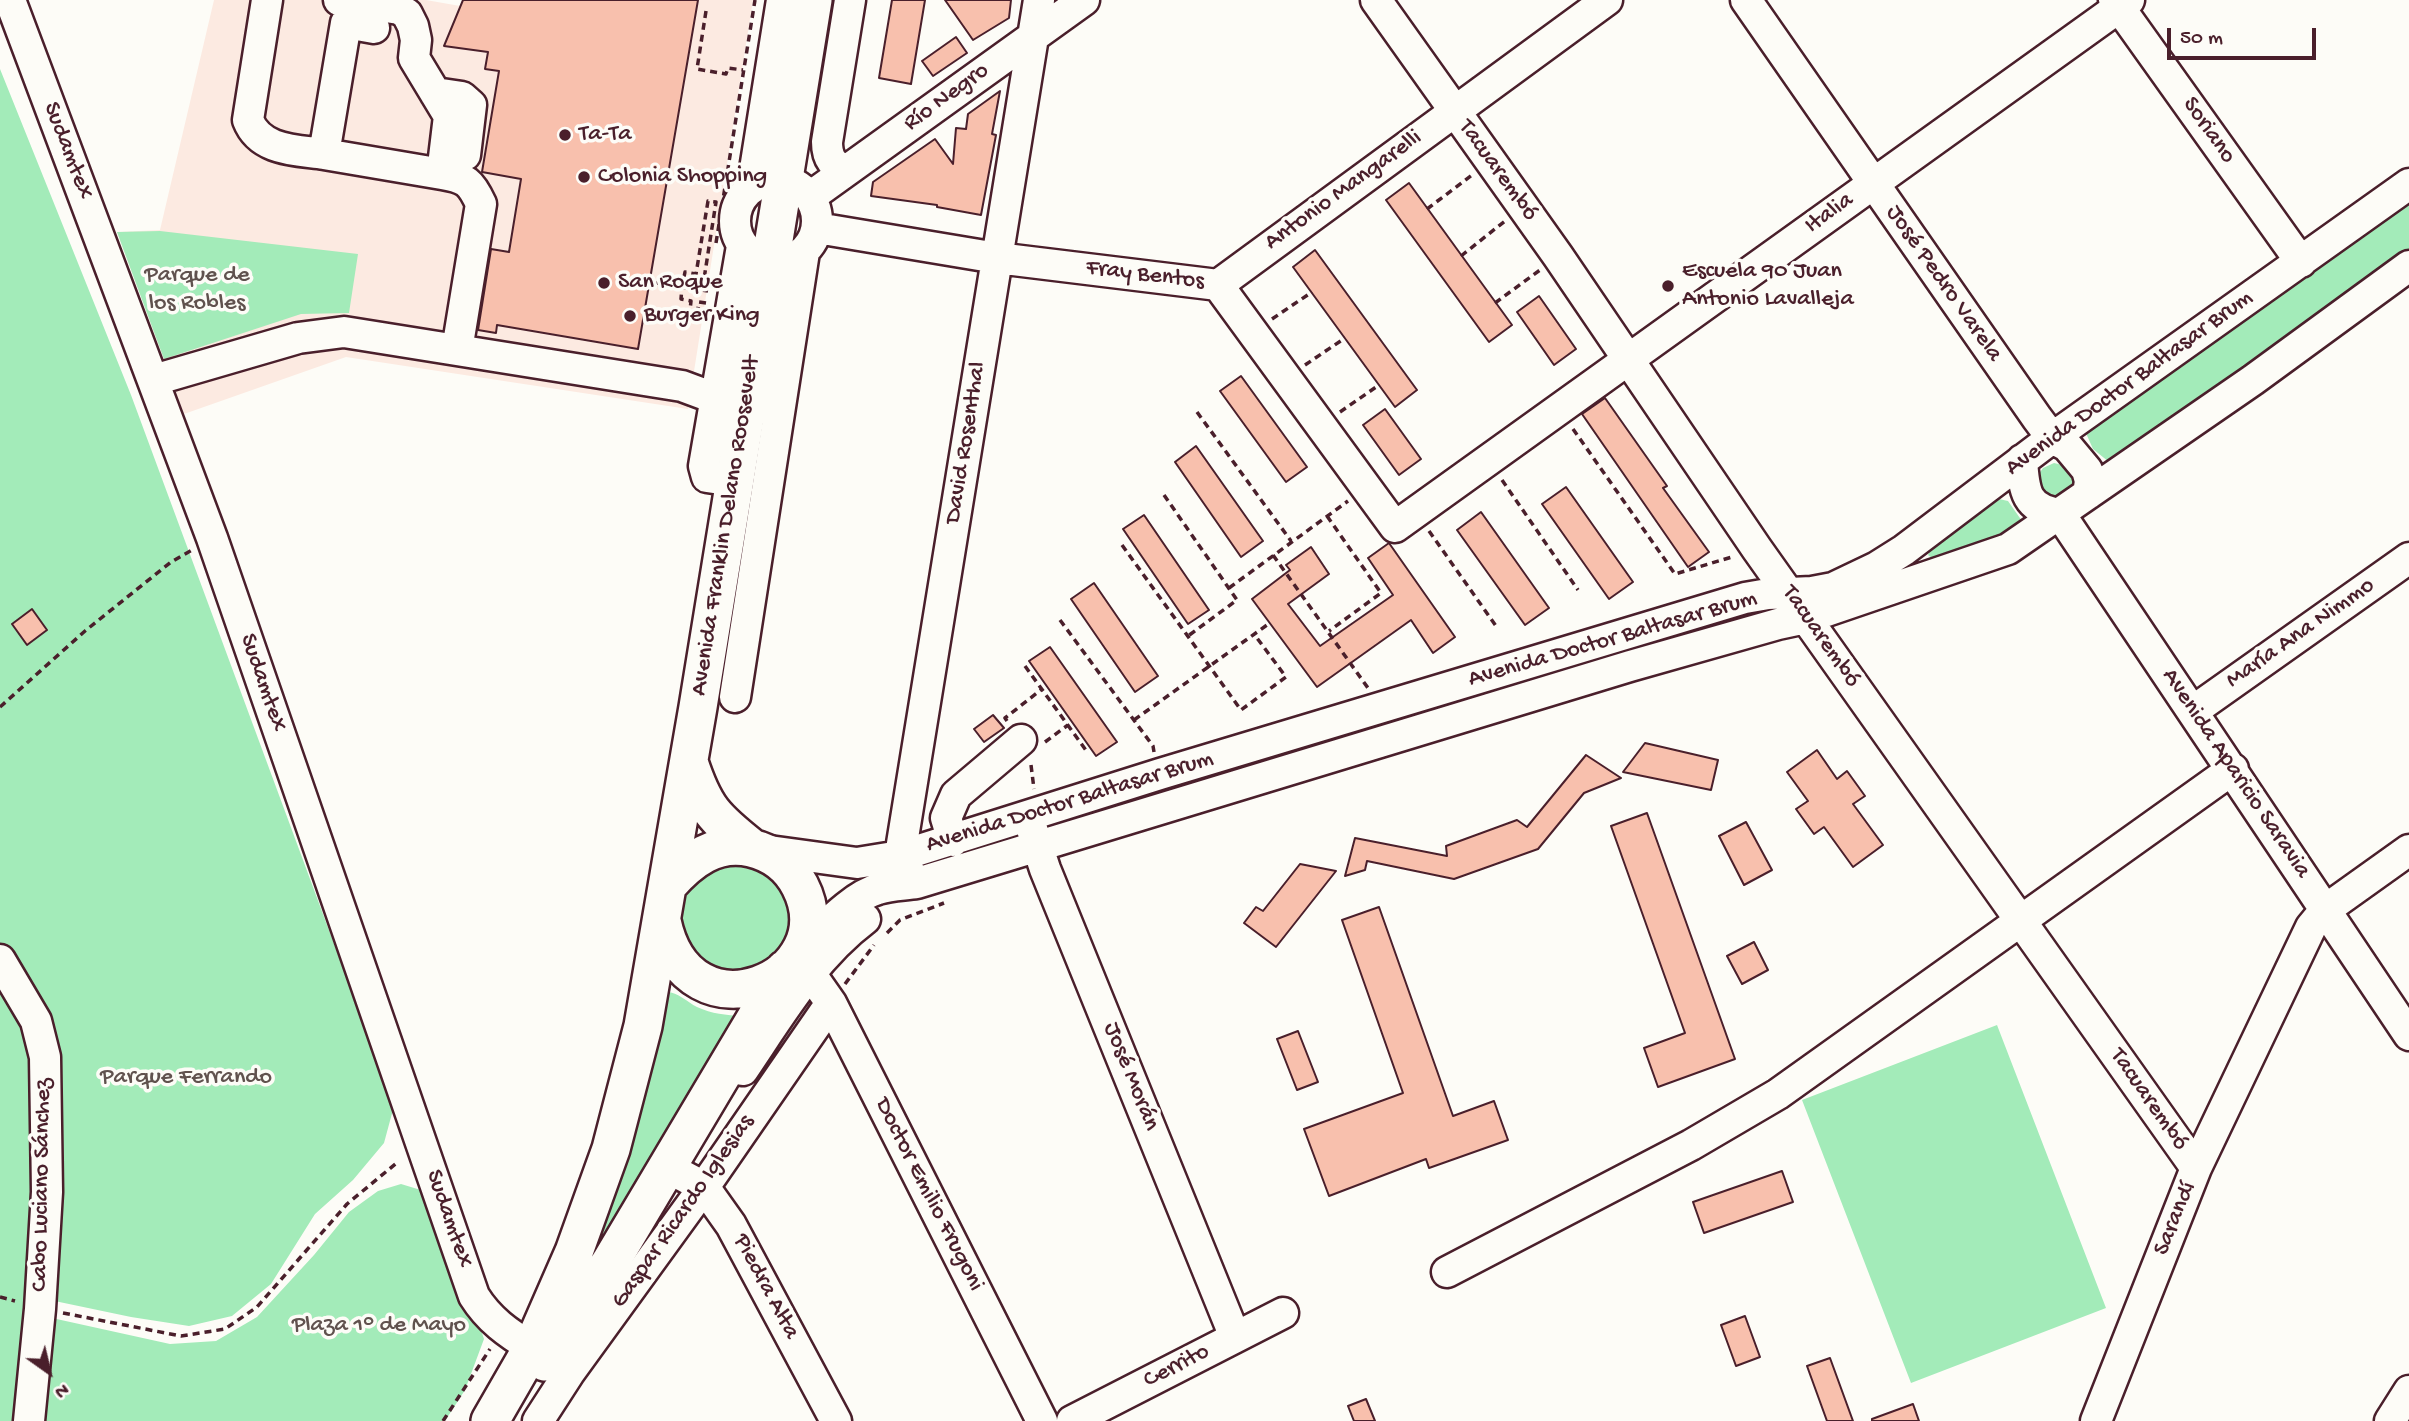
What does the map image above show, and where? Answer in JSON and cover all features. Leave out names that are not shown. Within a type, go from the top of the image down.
[{"type":"main road","name":"Avenida Franklin Delano Roosevelt","points":[[489,1421],[538,1352],[611,1149],[651,992],[698,707],[729,625],[736,578],[721,479],[748,404],[783,247],[781,188],[813,0]]},
{"type":"main road","name":"Avenida Franklin Delano Roosevelt","points":[[689,762],[697,789],[710,812],[729,831],[755,849]]},
{"type":"main road","points":[[662,921],[667,940],[678,960],[695,977],[709,985],[725,989],[750,988],[798,964],[806,934],[806,901],[800,886],[785,866],[772,856],[755,849],[735,846],[711,851],[689,864],[668,885]]},
{"type":"main road","name":"Avenida Doctor Baltasar Brum","points":[[506,1421],[538,1352],[610,1263],[798,964]]},
{"type":"main road","points":[[574,1252],[579,1263],[589,1270],[601,1270],[610,1263]]},
{"type":"street","name":"Sudamtex","points":[[10,0],[212,538],[474,1296],[485,1313],[538,1352]]},
{"type":"street","points":[[267,0],[248,120],[258,136],[269,144],[462,177],[471,186],[481,204],[457,350]]},
{"type":"street","points":[[339,0],[376,17]]},
{"type":"street","points":[[782,0],[781,188],[816,209],[783,247]]},
{"type":"street","points":[[850,0],[827,151],[834,164],[843,169],[850,168]]},
{"type":"street","name":"David Rosenthal","points":[[900,856],[1039,0]]},
{"type":"street","name":"Río Negro","points":[[781,188],[850,168],[1084,0]]},
{"type":"street","name":"Tacuarembó","points":[[1376,0],[1524,207],[1757,549],[2196,1168]]},
{"type":"street","name":"Antonio Mangarelli","points":[[1218,285],[1607,0]]},
{"type":"street","name":"José Pedro Varela","points":[[1746,0],[2053,438],[2067,446],[2087,470],[2090,481],[2088,494]]},
{"type":"street","name":"Italia","points":[[1405,520],[2121,2]]},
{"type":"street","name":"Soriano","points":[[2121,2],[2301,262]]},
{"type":"street","points":[[324,154],[346,23],[399,9],[407,14],[413,26],[416,40],[414,58],[449,116],[442,174]]},
{"type":"street","points":[[435,93],[462,97],[471,105],[465,156],[471,186]]},
{"type":"street","name":"Avenida Doctor Baltasar Brum","points":[[755,849],[857,863],[900,856],[1160,774],[1745,598],[1833,588],[1877,567],[1904,550],[2022,460],[2409,184]]},
{"type":"street","name":"Fray Bentos","points":[[783,247],[997,258],[1218,285],[1367,488],[1405,520]]},
{"type":"street","name":"Avenida Doctor Baltasar Brum","points":[[642,1211],[674,1171],[798,964],[865,894],[878,889],[916,883],[1630,666],[1806,618],[2008,549],[2253,380],[2409,266]]},
{"type":"street","points":[[154,380],[298,338],[344,332],[682,386],[748,404]]},
{"type":"street","name":"Avenida Franklin Delano Roosevelt","points":[[736,578],[748,404]]},
{"type":"street","points":[[2022,460],[2024,484],[2035,506],[2044,511],[2060,513]]},
{"type":"street","name":"Avenida Aparicio Saravia","points":[[2060,513],[2409,1035]]},
{"type":"street","name":"María Ana Nimmo","points":[[2193,711],[2409,558]]},
{"type":"street","name":"Avenida Franklin Delano Roosevelt","points":[[698,707],[701,699],[713,688],[721,685],[736,691],[729,625]]},
{"type":"street","points":[[953,841],[946,818],[956,795],[1026,751]]},
{"type":"street","points":[[1447,1272],[1691,1145],[1778,1094],[2233,769]]},
{"type":"street","name":"José Morán","points":[[1028,816],[1037,845],[1235,1337]]},
{"type":"street","points":[[2325,910],[2409,850]]},
{"type":"street","points":[[900,856],[916,883]]},
{"type":"street","name":"Sarandí","points":[[2096,1421],[2196,1168],[2311,927],[2325,910]]},
{"type":"street","name":"Cabo Luciano Sánchez","points":[[0,960],[37,1021],[45,1057],[47,1192],[40,1309],[29,1421]]},
{"type":"street","name":"Doctor Emilio Frugoni","points":[[798,964],[831,1003],[1042,1421]]},
{"type":"street","name":"Gaspar Ricardo Iglesias","points":[[538,1421],[538,1352],[704,1187],[831,1003]]},
{"type":"street","name":"Piedra Alta","points":[[674,1171],[704,1187],[731,1225],[836,1421]]},
{"type":"street","name":"Cerrito","points":[[1072,1421],[1283,1313]]},
{"type":"street","points":[[2390,1421],[2409,1391]]},
{"type":"path","points":[[710,280],[704,279],[716,202],[708,201],[696,274],[685,272],[682,287],[681,299],[691,301],[689,320],[696,321],[699,302],[706,303],[710,280],[743,70],[755,0]]},
{"type":"path","points":[[706,11],[697,69],[726,74],[728,68],[743,70]]},
{"type":"path","points":[[1427,209],[1490,161]]},
{"type":"path","points":[[1461,256],[1524,207]]},
{"type":"path","points":[[1495,303],[1558,256]]},
{"type":"path","points":[[656,283],[708,291]]},
{"type":"path","points":[[1253,333],[1312,292]]},
{"type":"path","points":[[1286,377],[1345,338]]},
{"type":"path","points":[[1321,426],[1379,385]]},
{"type":"path","points":[[1559,411],[1675,574],[1757,549]]},
{"type":"path","points":[[1198,412],[1292,541]]},
{"type":"path","points":[[1489,461],[1578,590]]},
{"type":"path","points":[[1229,588],[1367,488]]},
{"type":"path","points":[[1164,495],[1237,600],[1188,636]]},
{"type":"path","points":[[1327,516],[1381,593],[1329,631]]},
{"type":"path","points":[[1405,520],[1496,626]]},
{"type":"path","points":[[0,707],[85,631],[171,562],[212,538]]},
{"type":"path","points":[[1122,545],[1241,710],[1286,677],[1254,634]]},
{"type":"path","points":[[1273,555],[1367,684],[1373,711]]},
{"type":"path","points":[[1060,620],[1153,746],[1160,774]]},
{"type":"path","points":[[1134,720],[1267,625]]},
{"type":"path","points":[[1025,666],[1088,753]]},
{"type":"path","points":[[1026,751],[1035,796],[1028,816]]},
{"type":"path","points":[[831,1003],[873,946],[900,920],[956,899]]},
{"type":"path","points":[[0,1297],[40,1309],[181,1336],[225,1329],[257,1307],[347,1204],[399,1161]]},
{"type":"path","points":[[443,1421],[538,1352]]},
{"type":"shaded area","name":"Colonia Shopping","points":[[214,0],[426,0],[636,37],[642,0],[753,0],[688,409],[346,357],[184,414],[117,232],[160,230]]},
{"type":"green space","name":"Parque Ferrando","points":[[0,69],[131,395],[394,1106],[384,1143],[353,1180],[315,1214],[271,1284],[232,1316],[189,1326],[26,1295],[12,1421],[0,1421]]},
{"type":"green space","points":[[2409,199],[2409,249],[2109,462],[2093,449],[2085,431]]},
{"type":"green space","name":"Parque de los Robles","points":[[160,231],[358,254],[349,313],[301,314],[164,359],[117,232]]},
{"type":"green space","points":[[2054,463],[2069,470],[2074,484],[2071,495],[2047,501],[2036,478],[2043,468]]},
{"type":"green space","points":[[1999,499],[2008,501],[2022,521],[2020,530],[1933,559],[1928,555],[1930,551]]},
{"type":"green space","points":[[755,864],[777,878],[795,913],[778,962],[716,978],[676,928],[684,890],[715,865]]},
{"type":"green space","points":[[667,992],[708,1011],[742,1016],[595,1254],[591,1250]]},
{"type":"green space","points":[[1997,1025],[2106,1308],[1911,1383],[1802,1100]]},
{"type":"green space","name":"Plaza 1° de Mayo","points":[[401,1184],[424,1191],[473,1306],[484,1339],[465,1390],[445,1421],[40,1421],[52,1318],[170,1344],[216,1341],[257,1317],[349,1212],[378,1191]]},
{"type":"building","name":"Colonia Shopping","points":[[463,0],[698,0],[638,349],[497,325],[496,333],[478,330],[491,249],[509,252],[521,179],[482,172],[499,71],[485,69],[488,52],[444,46]]},
{"type":"building","points":[[892,0],[925,0],[911,84],[879,78]]},
{"type":"building","points":[[945,0],[1011,0],[1009,18],[973,40]]},
{"type":"building","points":[[956,37],[967,53],[933,76],[922,61]]},
{"type":"building","points":[[1000,91],[992,134],[996,135],[981,215],[937,205],[871,196],[873,182],[935,139],[953,164],[956,128],[966,129],[968,114]]},
{"type":"building","points":[[1409,183],[1512,325],[1489,342],[1386,200]]},
{"type":"building","points":[[1315,250],[1417,390],[1395,407],[1293,267]]},
{"type":"building","points":[[1539,296],[1576,349],[1554,365],[1517,312]]},
{"type":"building","points":[[1241,376],[1307,467],[1286,482],[1220,391]]},
{"type":"building","points":[[1605,398],[1667,486],[1663,488],[1709,552],[1688,567],[1582,414]]},
{"type":"building","points":[[1385,409],[1421,459],[1399,475],[1363,425]]},
{"type":"building","points":[[1196,446],[1263,541],[1241,557],[1175,462]]},
{"type":"building","points":[[1566,487],[1633,582],[1609,599],[1542,504]]},
{"type":"building","points":[[1481,512],[1549,608],[1525,625],[1457,530]]},
{"type":"building","points":[[1144,515],[1209,610],[1188,624],[1123,529]]},
{"type":"building","points":[[1389,543],[1455,637],[1433,653],[1411,620],[1317,687],[1252,599],[1290,570],[1286,565],[1311,547],[1329,574],[1288,604],[1320,646],[1393,595],[1368,558]]},
{"type":"building","points":[[1094,583],[1158,676],[1135,692],[1071,599]]},
{"type":"building","points":[[32,609],[47,630],[27,645],[12,624]]},
{"type":"building","points":[[1050,647],[1117,742],[1096,756],[1029,661]]},
{"type":"building","points":[[993,715],[1004,728],[984,742],[974,729]]},
{"type":"building","points":[[1645,743],[1718,760],[1711,790],[1623,772]]},
{"type":"building","points":[[1817,750],[1837,779],[1847,771],[1865,796],[1853,804],[1883,845],[1853,867],[1824,827],[1814,834],[1796,809],[1808,801],[1787,772]]},
{"type":"building","points":[[1586,755],[1621,778],[1584,793],[1538,849],[1454,879],[1367,861],[1365,870],[1345,876],[1355,838],[1447,856],[1446,846],[1517,820],[1527,827]]},
{"type":"building","points":[[1647,813],[1735,1059],[1658,1087],[1644,1048],[1685,1033],[1611,826]]},
{"type":"building","points":[[1746,822],[1772,870],[1744,885],[1719,836]]},
{"type":"building","points":[[1300,864],[1336,871],[1276,947],[1244,923],[1256,907],[1263,911]]},
{"type":"building","points":[[1379,907],[1453,1116],[1494,1101],[1508,1140],[1429,1168],[1426,1159],[1329,1196],[1304,1129],[1403,1093],[1342,920]]},
{"type":"building","points":[[1754,942],[1768,970],[1742,984],[1727,956]]},
{"type":"building","points":[[1298,1031],[1318,1082],[1297,1090],[1277,1039]]},
{"type":"building","points":[[1782,1171],[1793,1202],[1704,1233],[1693,1202]]},
{"type":"building","points":[[1745,1316],[1760,1357],[1736,1366],[1721,1325]]},
{"type":"building","points":[[1830,1358],[1853,1421],[1827,1421],[1807,1366]]},
{"type":"building","points":[[1366,1399],[1375,1421],[1354,1421],[1348,1406]]},
{"type":"building","points":[[1913,1404],[1919,1421],[1872,1421],[1872,1419]]},
{"type":"place","name":"Ta-Ta","points":[[565,135]]},
{"type":"place","name":"Colonia Shopping","points":[[584,177]]},
{"type":"place","name":"San Roque","points":[[604,283]]},
{"type":"place","name":"Escuela 90 Juan Antonio Lavalleja","points":[[1668,286]]},
{"type":"place","name":"Burger King","points":[[630,316]]}]
